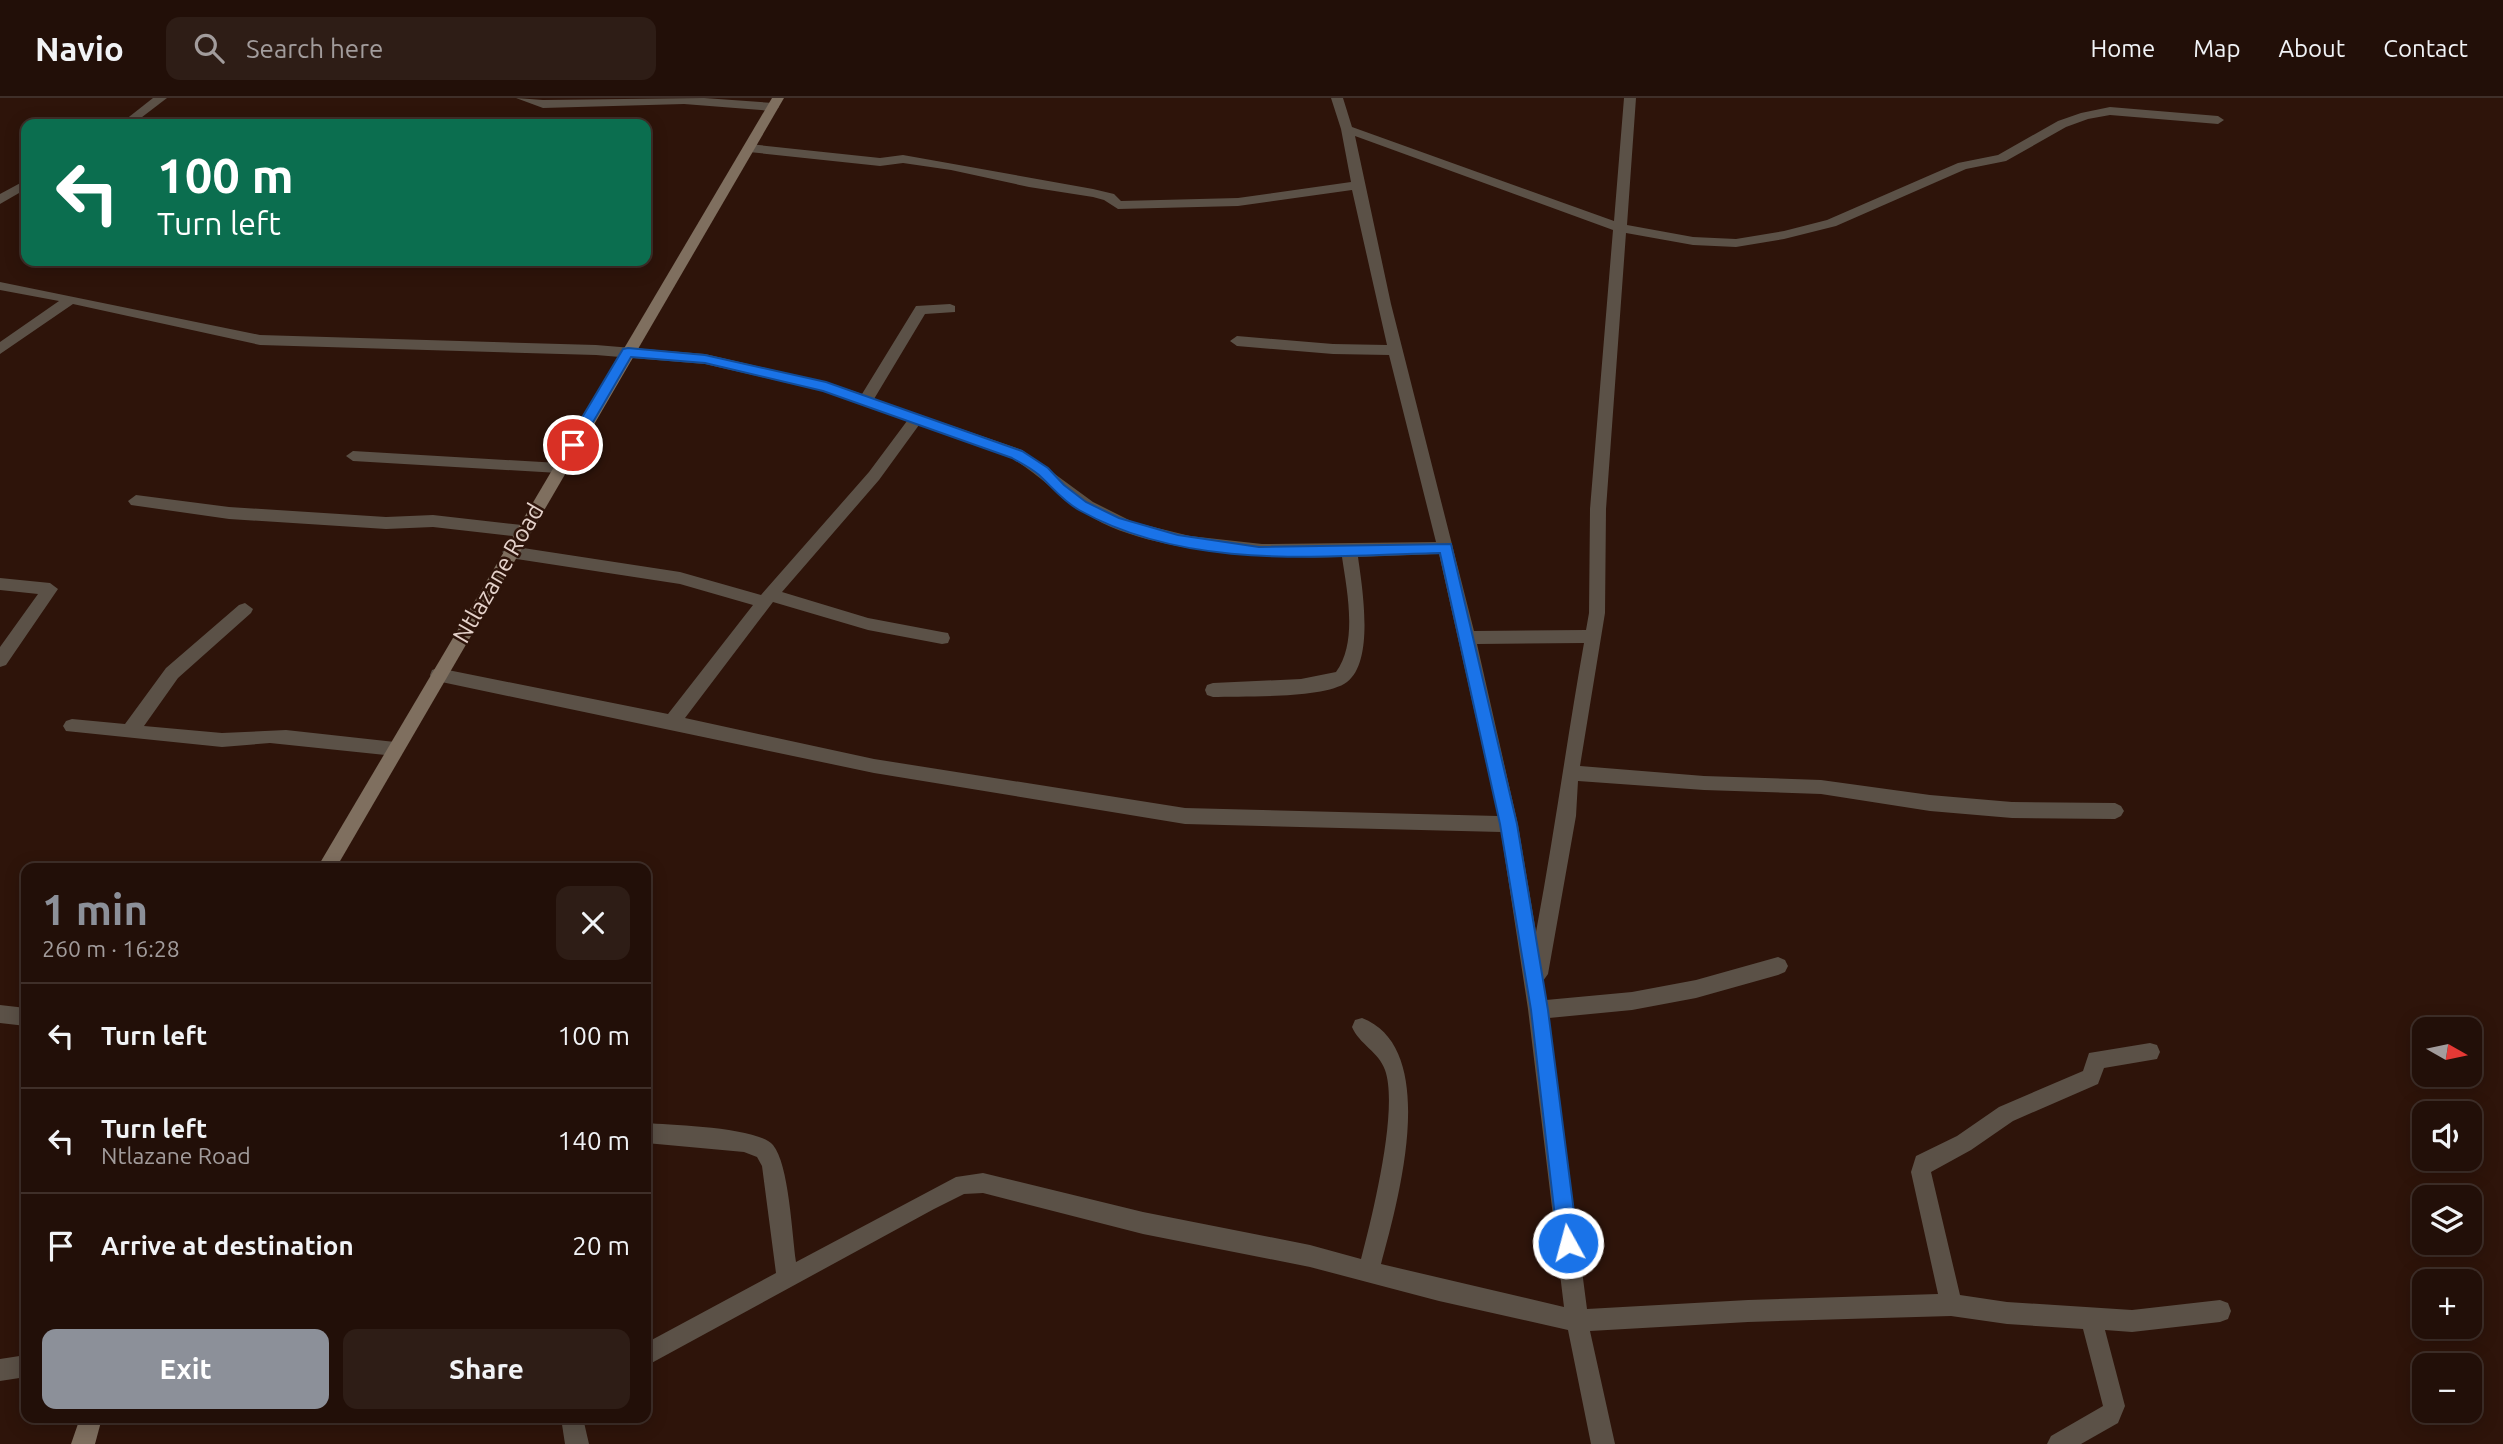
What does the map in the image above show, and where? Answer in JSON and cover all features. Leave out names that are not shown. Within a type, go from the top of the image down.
[{"type":"street","points":[[133,119],[161,98]]},
{"type":"street","points":[[522,98],[543,104],[684,100],[776,102]]},
{"type":"street","points":[[1337,98],[1347,129],[1393,350],[1446,548],[1508,824],[1536,987],[1578,1321],[1603,1444]]},
{"type":"street","points":[[1536,987],[1567,816],[1570,772],[1597,613],[1598,509],[1630,98]]},
{"type":"street","points":[[2110,111],[2115,98]]},
{"type":"street","name":"Ntlazane Road","points":[[329,863],[776,102]]},
{"type":"street","points":[[1347,129],[1620,228],[1712,243],[1736,243],[1831,223],[1962,166],[2002,158],[2062,124],[2085,116],[2110,111],[2218,120]]},
{"type":"street","points":[[749,148],[880,162],[903,159],[951,166],[1029,183],[1093,193],[1109,197],[1118,205],[1224,205],[1357,185]]},
{"type":"street","points":[[0,200],[21,187]]},
{"type":"street","points":[[0,286],[260,341],[628,352],[705,359],[826,387],[1017,454],[1043,471],[1059,489],[1081,505],[1115,522],[1178,540],[1259,552],[1446,548]]},
{"type":"street","points":[[0,349],[71,299]]},
{"type":"street","points":[[866,400],[921,309],[950,309]]},
{"type":"street","points":[[1237,341],[1333,349],[1393,350]]},
{"type":"street","points":[[672,722],[767,598],[874,476],[917,418]]},
{"type":"street","points":[[353,456],[559,468]]},
{"type":"street","points":[[136,501],[229,513],[386,523],[433,521],[522,531]]},
{"type":"street","points":[[1213,690],[1317,684],[1340,678],[1349,669],[1357,615],[1349,550]]},
{"type":"street","points":[[510,552],[680,578],[868,624],[942,638]]},
{"type":"street","points":[[0,584],[50,589],[0,660]]},
{"type":"street","points":[[130,731],[172,673],[245,609]]},
{"type":"street","points":[[1466,639],[1593,636]]},
{"type":"street","points":[[438,676],[672,722],[874,766],[1185,816],[1508,824]]},
{"type":"street","points":[[72,726],[222,740],[233,740],[240,736],[269,736],[395,749]]},
{"type":"street","points":[[1570,772],[1637,779],[1821,787],[1930,803],[2012,810],[2115,811]]},
{"type":"street","points":[[1539,1010],[1632,1000],[1684,991],[1778,966]]},
{"type":"street","points":[[0,1014],[21,1016]]},
{"type":"street","points":[[1362,1027],[1384,1048],[1395,1069],[1398,1095],[1395,1145],[1386,1205],[1368,1271]]},
{"type":"street","points":[[1951,1305],[1921,1172],[1923,1163],[1964,1143],[2006,1114],[2091,1077],[2096,1060],[2150,1052]]},
{"type":"street","points":[[651,1133],[744,1142],[764,1150],[772,1163],[787,1278]]},
{"type":"street","points":[[651,1352],[927,1202],[963,1184],[983,1183],[1143,1223],[1310,1256],[1578,1321],[1748,1311],[1951,1305],[2007,1313],[2132,1321],[2220,1311]]},
{"type":"street","points":[[2059,1444],[2110,1415],[2115,1406],[2091,1318]]},
{"type":"street","points":[[0,1370],[21,1367]]},
{"type":"street","points":[[83,1444],[89,1423]]},
{"type":"street","points":[[573,1423],[577,1444]]},
{"type":"route","points":[[573,445],[628,352],[705,359],[826,387],[1017,454],[1043,471],[1059,489],[1081,505],[1115,522],[1178,540],[1259,552],[1446,548],[1508,824],[1539,1010],[1568,1243]]}]
